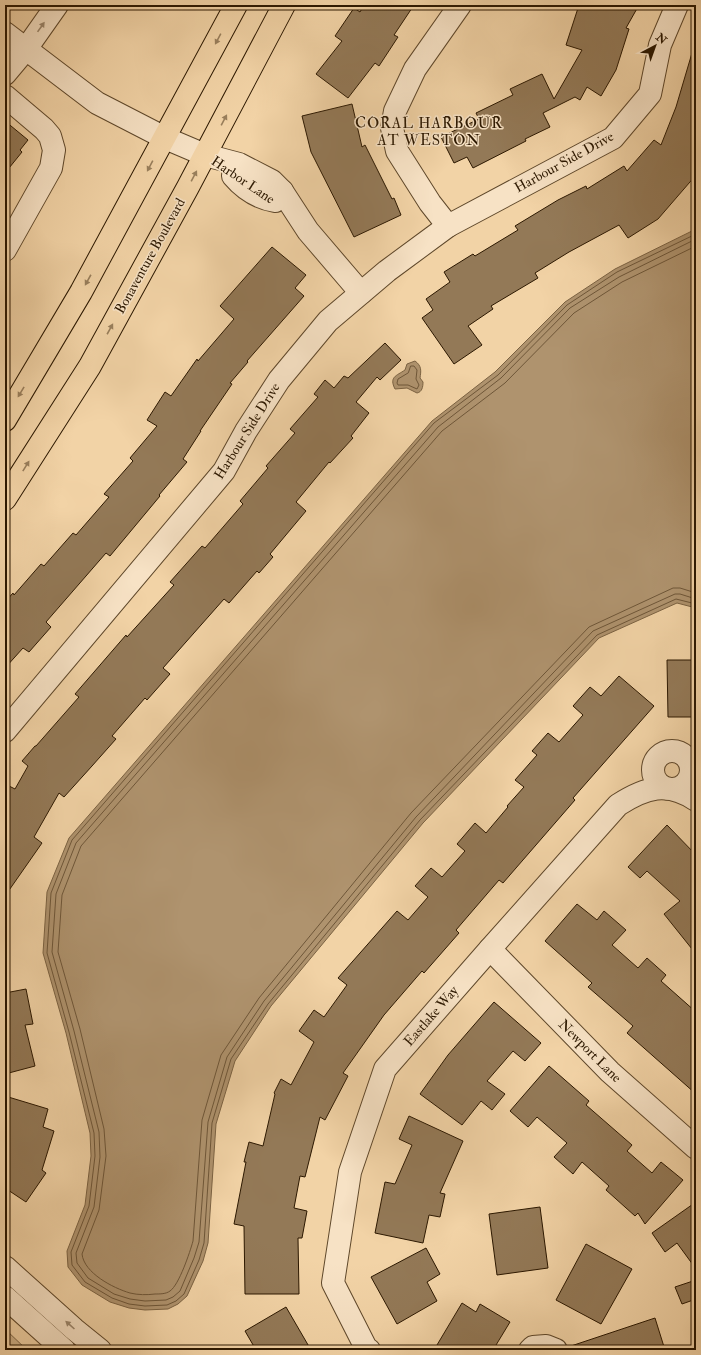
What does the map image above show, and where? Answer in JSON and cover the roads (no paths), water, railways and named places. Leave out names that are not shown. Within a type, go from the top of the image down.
[{"type":"main road","points":[[5,420],[81,292],[236,5]]},
{"type":"main road","name":"Bonaventure Boulevard","points":[[5,499],[90,366],[205,155],[284,5]]},
{"type":"street","points":[[5,74],[26,49],[57,5]]},
{"type":"street","points":[[448,226],[430,203],[397,150],[392,128],[395,111],[415,69],[460,5]]},
{"type":"street","name":"Harbour Side Drive","points":[[5,731],[224,471],[246,431],[279,380],[328,321],[387,272],[448,226],[614,138],[650,94],[660,45],[677,5]]},
{"type":"street","points":[[5,33],[97,103],[165,138],[205,155]]},
{"type":"street","points":[[5,96],[44,129],[50,136],[54,150],[51,168],[12,220],[5,250]]},
{"type":"street","name":"Harbor Lane","points":[[205,155],[233,176],[267,195],[278,196]]},
{"type":"street","name":"Harbor Lane","points":[[205,155],[239,164],[272,181],[278,196],[361,293]]},
{"type":"street","name":"Eastlake Way","points":[[368,1350],[333,1283],[350,1172],[385,1069],[618,805],[634,795],[651,789],[665,788],[681,792],[696,800]]},
{"type":"street","name":"Newport Lane","points":[[490,949],[610,1072],[696,1148]]},
{"type":"street","points":[[5,1267],[74,1329],[100,1350]]},
{"type":"street","points":[[5,1297],[64,1350]]},
{"type":"street","points":[[530,1350],[533,1347],[546,1346],[556,1350]]},
{"type":"water","points":[[696,229],[696,608],[677,603],[599,638],[423,823],[271,1006],[235,1061],[216,1124],[208,1243],[203,1261],[187,1296],[178,1304],[168,1309],[145,1310],[129,1308],[110,1302],[82,1285],[68,1267],[67,1251],[85,1205],[91,1156],[90,1133],[66,1033],[43,953],[47,892],[69,838],[432,421],[495,372],[565,302],[615,269]]},
{"type":"water","points":[[415,361],[419,365],[421,373],[420,378],[423,382],[421,390],[417,393],[407,388],[395,389],[393,385],[394,377],[405,370],[407,364]]},
{"type":"district","name":"CORAL HARBOUR AT WESTON","points":[[429,132]]}]
